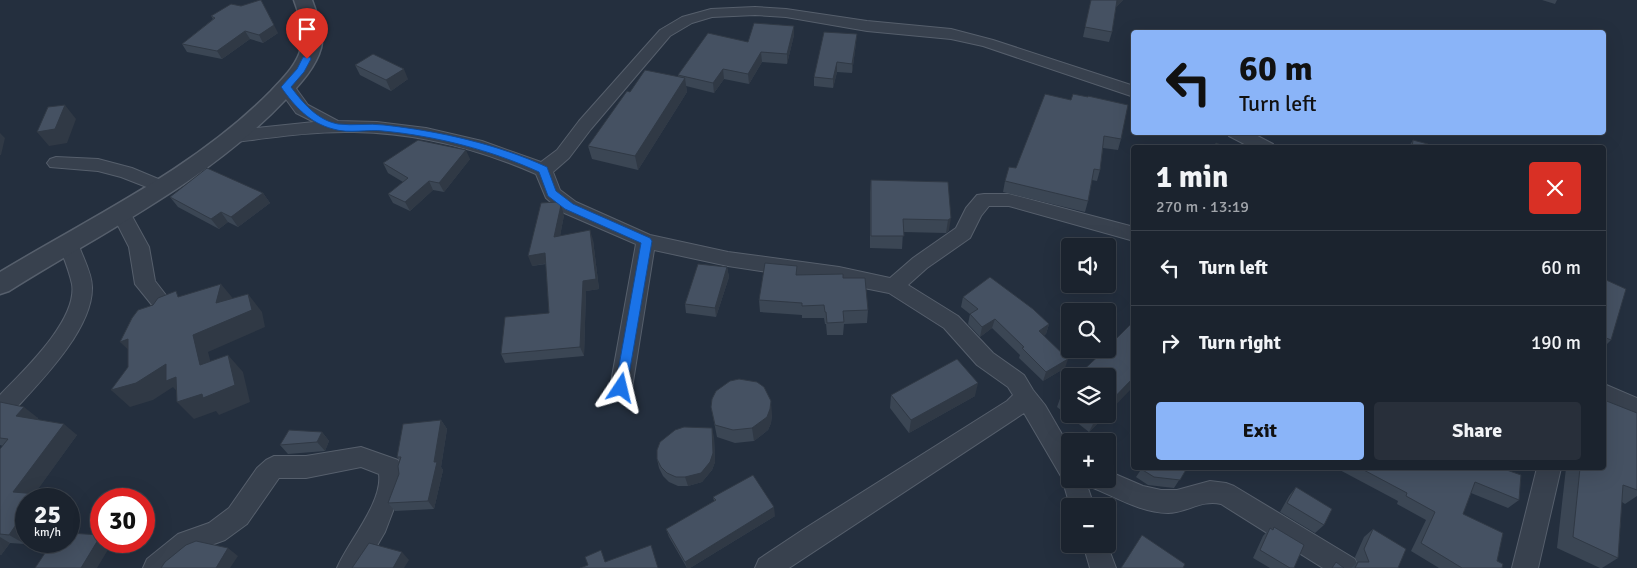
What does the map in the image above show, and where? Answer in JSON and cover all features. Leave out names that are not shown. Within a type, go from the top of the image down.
[{"type":"street","points":[[0,284],[162,187],[236,136],[286,87],[300,70],[312,46],[311,22],[303,0]]},
{"type":"street","points":[[544,170],[563,154],[585,125],[666,33],[688,20],[711,13],[755,11],[788,6],[867,26],[951,34],[988,43],[1131,91]]},
{"type":"street","points":[[286,87],[302,108],[336,127]]},
{"type":"street","points":[[236,136],[336,127],[383,128],[434,136],[490,150],[544,170]]},
{"type":"street","points":[[1241,135],[1261,145]]},
{"type":"street","points":[[56,163],[98,165],[126,172],[162,187]]},
{"type":"street","points":[[544,170],[552,193],[569,206],[646,241],[728,259],[839,275],[894,286],[951,322],[985,359],[1016,381],[1025,398],[1038,412],[1061,453]]},
{"type":"street","points":[[894,286],[920,262],[963,233],[973,213],[984,200],[1009,200],[1131,233]]},
{"type":"street","points":[[120,212],[139,246],[145,284],[162,303],[162,315]]},
{"type":"street","points":[[621,388],[646,241]]},
{"type":"street","points":[[0,410],[41,366],[64,335],[80,308],[82,285],[68,243]]},
{"type":"street","points":[[1606,394],[1637,409]]},
{"type":"street","points":[[768,568],[813,537],[1015,408],[1025,398]]},
{"type":"street","points":[[156,568],[187,542],[216,532],[238,516],[265,476],[274,467],[306,467],[361,458],[390,467],[392,482],[376,524],[350,568]]},
{"type":"street","points":[[1525,568],[1548,470]]},
{"type":"street","points":[[1116,486],[1156,501],[1170,502],[1206,490],[1226,494],[1346,568]]},
{"type":"street","points":[[1098,553],[1103,568]]},
{"type":"building","points":[[261,0],[274,25],[259,35],[245,31],[217,51],[182,44],[215,18],[211,16],[231,4],[241,6]]},
{"type":"building","points":[[1091,0],[1117,0],[1112,32],[1085,27]]},
{"type":"building","points":[[754,23],[794,26],[787,54],[761,52],[748,74],[723,69],[713,83],[678,75],[708,33],[748,42]]},
{"type":"building","points":[[824,32],[857,34],[852,64],[837,62],[833,79],[814,77]]},
{"type":"building","points":[[373,54],[404,69],[386,80],[355,65]]},
{"type":"building","points":[[645,70],[685,78],[635,156],[588,146],[627,91],[630,92]]},
{"type":"building","points":[[1045,94],[1071,100],[1073,94],[1128,105],[1121,139],[1104,136],[1100,170],[1094,169],[1088,201],[1005,181],[1009,167],[1016,168]]},
{"type":"building","points":[[65,105],[55,129],[37,132],[48,107]]},
{"type":"building","points":[[418,140],[466,150],[439,183],[429,181],[405,202],[388,194],[408,178],[383,163]]},
{"type":"building","points":[[1413,140],[1428,144],[1428,145],[1412,145]]},
{"type":"building","points":[[207,168],[263,193],[231,217],[221,212],[211,219],[170,197]]},
{"type":"building","points":[[871,180],[948,182],[951,218],[948,220],[903,219],[904,236],[871,236]]},
{"type":"building","points":[[556,202],[561,205],[554,237],[590,230],[596,279],[583,281],[580,347],[501,354],[505,317],[549,313],[545,253],[528,256],[541,203]]},
{"type":"building","points":[[765,263],[797,266],[796,275],[843,274],[843,278],[865,278],[868,310],[843,311],[844,322],[827,323],[824,305],[802,306],[802,303],[759,300]]},
{"type":"building","points":[[698,264],[727,267],[715,308],[685,304]]},
{"type":"building","points":[[990,277],[1033,309],[1049,324],[1039,331],[1061,352],[1061,358],[1068,359],[1046,372],[995,319],[982,327],[970,314],[978,309],[963,297]]},
{"type":"building","points":[[1606,280],[1626,289],[1611,340],[1606,338]]},
{"type":"building","points":[[221,284],[216,303],[248,294],[252,310],[193,335],[200,365],[228,355],[235,385],[203,398],[202,394],[177,402],[176,377],[166,381],[166,364],[136,383],[111,390],[128,367],[128,339],[120,342],[138,310],[153,305],[158,298],[176,291],[178,297]]},
{"type":"building","points":[[1131,324],[1131,380],[1116,396],[1116,368],[1086,368],[1096,358],[1116,358],[1116,339]]},
{"type":"building","points":[[957,359],[978,383],[911,420],[891,395]]},
{"type":"building","points":[[739,379],[757,382],[764,387],[771,401],[767,417],[752,428],[733,430],[715,425],[711,407],[716,391],[730,381]]},
{"type":"building","points":[[1606,401],[1637,413],[1637,490],[1623,485],[1618,558],[1573,537],[1580,470],[1606,470]]},
{"type":"building","points":[[0,402],[24,407],[16,416],[64,424],[13,492],[15,492],[15,526],[9,535],[0,534],[0,449],[8,439],[0,438]]},
{"type":"building","points":[[441,420],[434,462],[437,462],[428,501],[388,503],[399,474],[398,466],[401,457],[397,457],[403,424]]},
{"type":"building","points":[[684,427],[712,428],[713,453],[710,462],[701,473],[676,477],[667,473],[661,467],[657,459],[657,450],[660,442],[675,430]]},
{"type":"building","points":[[289,430],[322,432],[317,442],[280,445]]},
{"type":"building","points":[[1143,470],[1186,470],[1180,480],[1154,477]]},
{"type":"building","points":[[1364,470],[1507,470],[1521,475],[1519,500],[1475,482],[1463,514],[1503,533],[1497,561],[1503,564],[1502,568],[1462,568],[1421,543],[1435,512],[1406,496],[1407,493]]},
{"type":"building","points":[[753,475],[774,507],[685,562],[666,529],[716,500],[713,497]]},
{"type":"building","points":[[1296,487],[1332,509],[1324,525],[1287,503]]},
{"type":"building","points":[[1274,527],[1304,545],[1294,568],[1290,568],[1260,550],[1270,528],[1273,530]]},
{"type":"building","points":[[1373,529],[1406,549],[1398,568],[1355,568],[1358,562],[1369,562],[1364,549]]},
{"type":"building","points":[[80,534],[90,534],[90,553],[81,568],[35,568],[45,553],[80,553]]},
{"type":"building","points":[[1142,535],[1185,564],[1183,568],[1121,568]]},
{"type":"building","points":[[196,541],[228,548],[216,568],[161,568],[165,562],[186,545]]},
{"type":"building","points":[[369,543],[402,552],[393,568],[352,568]]},
{"type":"building","points":[[651,545],[658,568],[580,568],[588,565],[585,557],[601,550],[605,562]]},
{"type":"building","points":[[1336,562],[1344,568],[1332,568]]},
{"type":"route","points":[[307,59],[286,87],[302,108],[312,116],[336,127],[383,128],[434,136],[490,150],[527,162],[544,170],[546,182],[552,193],[569,206],[646,241],[621,388]]}]
